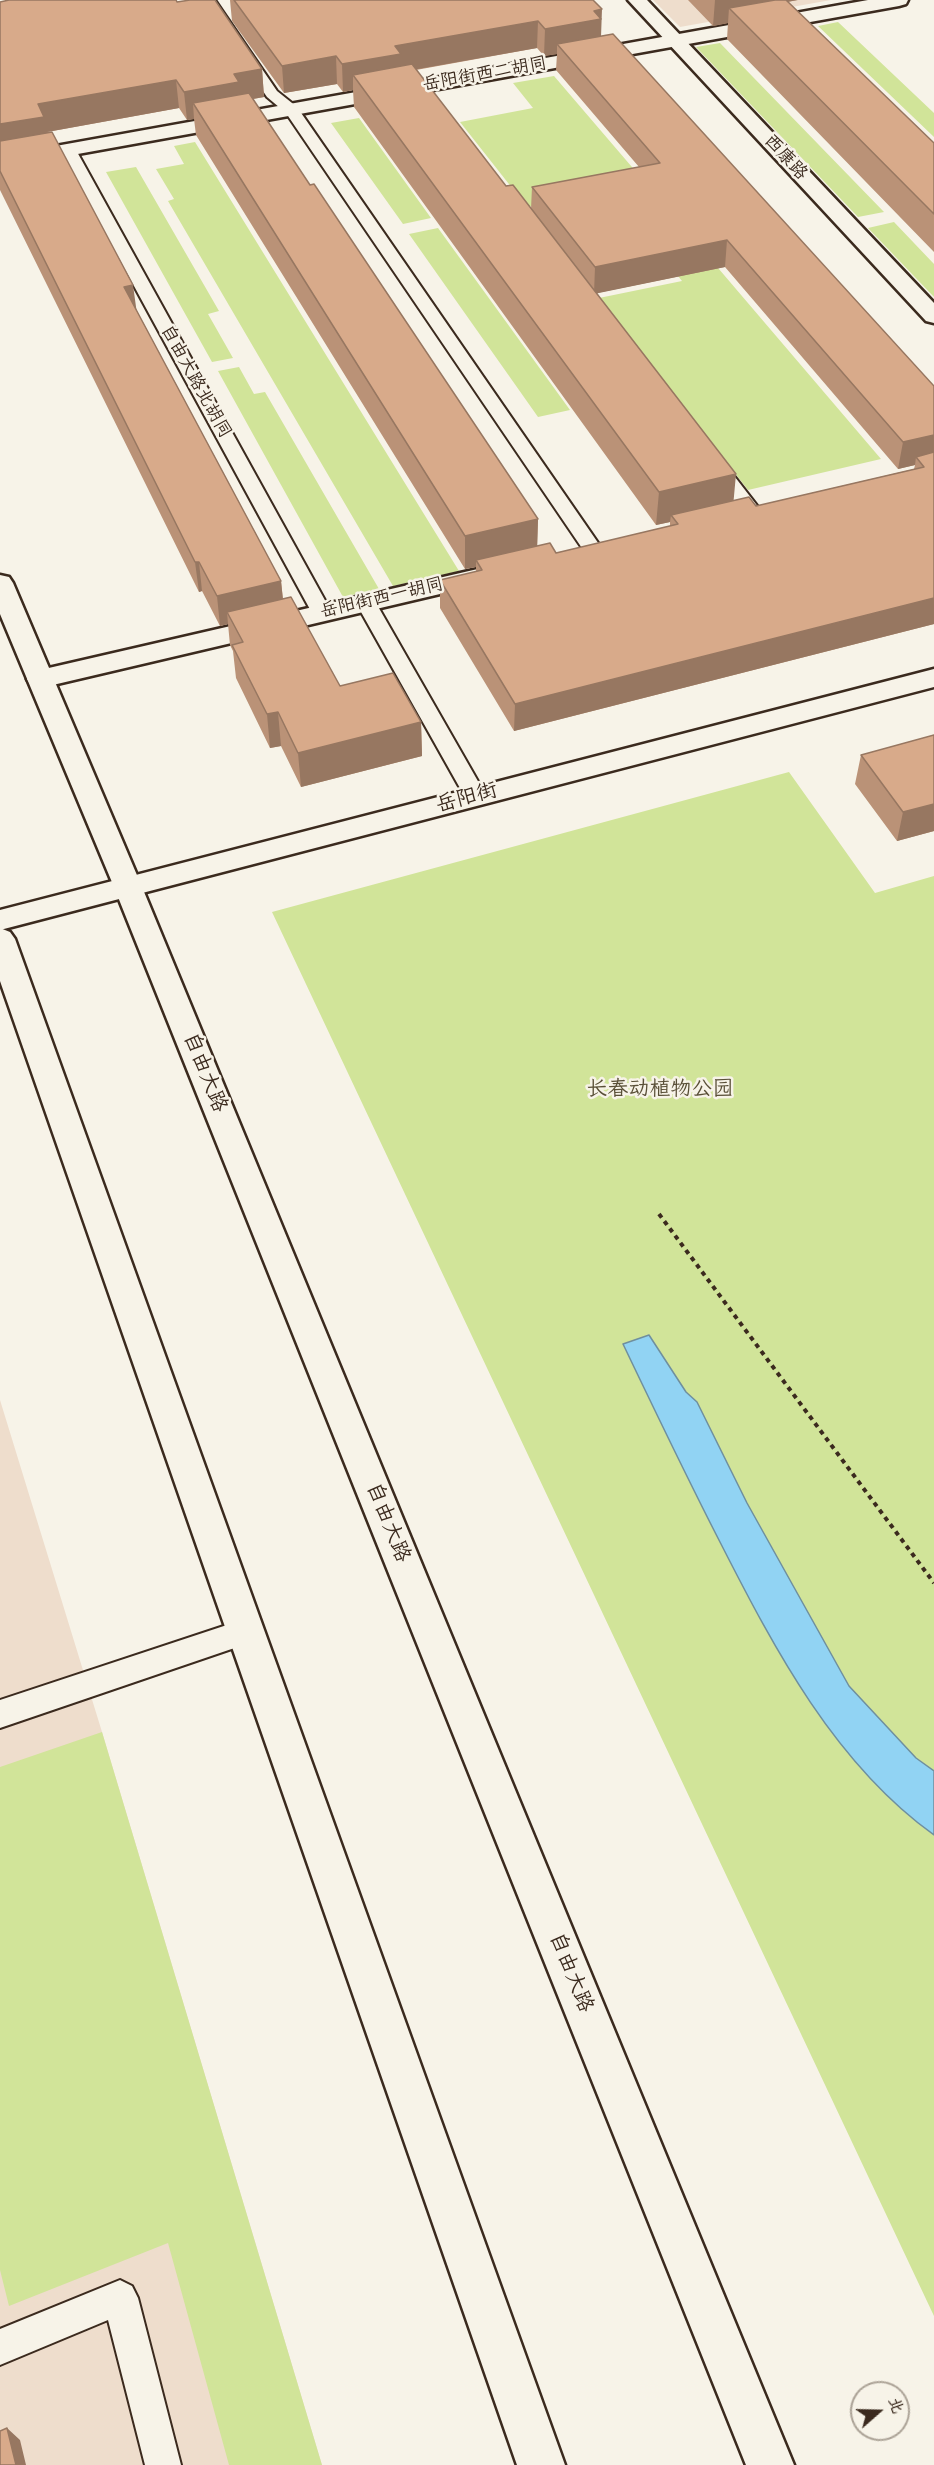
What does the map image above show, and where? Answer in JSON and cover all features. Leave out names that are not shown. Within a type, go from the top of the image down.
[{"type":"street","name":"西康路","points":[[637,0],[934,316]]},
{"type":"street","name":"岳阳街西二胡同","points":[[0,162],[899,0]]},
{"type":"street","name":"岳阳街西一胡同","points":[[40,679],[502,571]]},
{"type":"street","name":"自由大路","points":[[0,583],[128,887],[770,2465]]},
{"type":"street","name":"岳阳街","points":[[0,920],[934,678]]},
{"type":"street","points":[[0,939],[541,2465]]},
{"type":"lane","points":[[208,0],[272,94],[292,110],[593,550]]},
{"type":"lane","points":[[796,19],[813,35]]},
{"type":"lane","points":[[421,86],[435,105]]},
{"type":"lane","name":"自由大路北胡同","points":[[68,150],[322,613]]},
{"type":"lane","points":[[700,446],[752,512]]},
{"type":"lane","points":[[366,603],[476,797]]},
{"type":"lane","points":[[0,1714],[245,1632]]},
{"type":"lane","points":[[0,2347],[120,2298],[163,2465]]},
{"type":"path","points":[[659,1214],[934,1583]]},
{"type":"shaded area","points":[[653,0],[831,0],[680,27]]},
{"type":"shaded area","points":[[0,1400],[102,1732],[322,2465],[0,2465]]},
{"type":"green space","points":[[838,22],[934,113],[934,137],[818,26]]},
{"type":"green space","points":[[720,43],[884,212],[858,217],[696,47]]},
{"type":"green space","points":[[554,76],[697,243],[608,191],[527,207],[460,122],[533,108],[513,83]]},
{"type":"green space","points":[[359,118],[431,218],[403,224],[331,123]]},
{"type":"green space","points":[[195,142],[459,571],[393,586],[168,201],[174,199],[156,169],[184,164],[174,146]]},
{"type":"green space","points":[[136,167],[219,311],[208,314],[233,358],[212,362],[106,172]]},
{"type":"green space","points":[[894,222],[934,264],[934,297],[868,228]]},
{"type":"green space","points":[[438,228],[570,410],[538,417],[409,234]]},
{"type":"green space","points":[[701,248],[881,459],[748,490],[599,298],[682,281],[662,256]]},
{"type":"green space","points":[[239,367],[254,394],[265,392],[379,589],[343,597],[218,371]]},
{"type":"green space","name":"长春动植物公园","points":[[789,772],[875,893],[934,876],[934,2316],[272,912]]},
{"type":"green space","points":[[102,1732],[322,2465],[229,2465],[168,2243],[9,2306],[0,2270],[0,1767]]},
{"type":"water","points":[[649,1335],[686,1392],[697,1402],[747,1503],[849,1686],[916,1758],[934,1771],[934,1835],[899,1806],[837,1740],[786,1664],[763,1624],[623,1344]]},
{"type":"building","points":[[9,0],[176,0],[177,2],[215,0],[262,69],[234,74],[239,82],[184,92],[176,80],[38,104],[44,117],[0,124],[0,2]]},
{"type":"building","points":[[234,0],[593,0],[602,9],[594,11],[601,19],[545,29],[538,21],[395,46],[401,54],[342,64],[336,56],[282,66]]},
{"type":"building","points":[[786,0],[934,143],[934,214],[729,8]]},
{"type":"building","points":[[613,34],[934,386],[934,435],[903,442],[727,240],[595,267],[532,187],[660,163],[557,44]]},
{"type":"building","points":[[412,64],[506,186],[513,185],[736,474],[659,492],[353,75]]},
{"type":"building","points":[[249,93],[310,185],[314,184],[538,519],[465,536],[193,103]]},
{"type":"building","points":[[52,132],[133,285],[124,287],[281,581],[217,596],[199,562],[195,562],[0,171],[0,141]]},
{"type":"building","points":[[934,452],[934,598],[515,704],[440,580],[482,570],[476,560],[550,543],[556,553],[678,524],[671,515],[749,497],[756,506],[924,467],[916,457]]},
{"type":"building","points":[[291,597],[340,686],[393,673],[421,722],[298,753],[278,712],[267,714],[232,645],[243,642],[227,612]]},
{"type":"building","points":[[934,735],[934,804],[903,812],[861,755]]},
{"type":"building","points":[[7,2428],[16,2465],[0,2465],[0,2431]]}]
